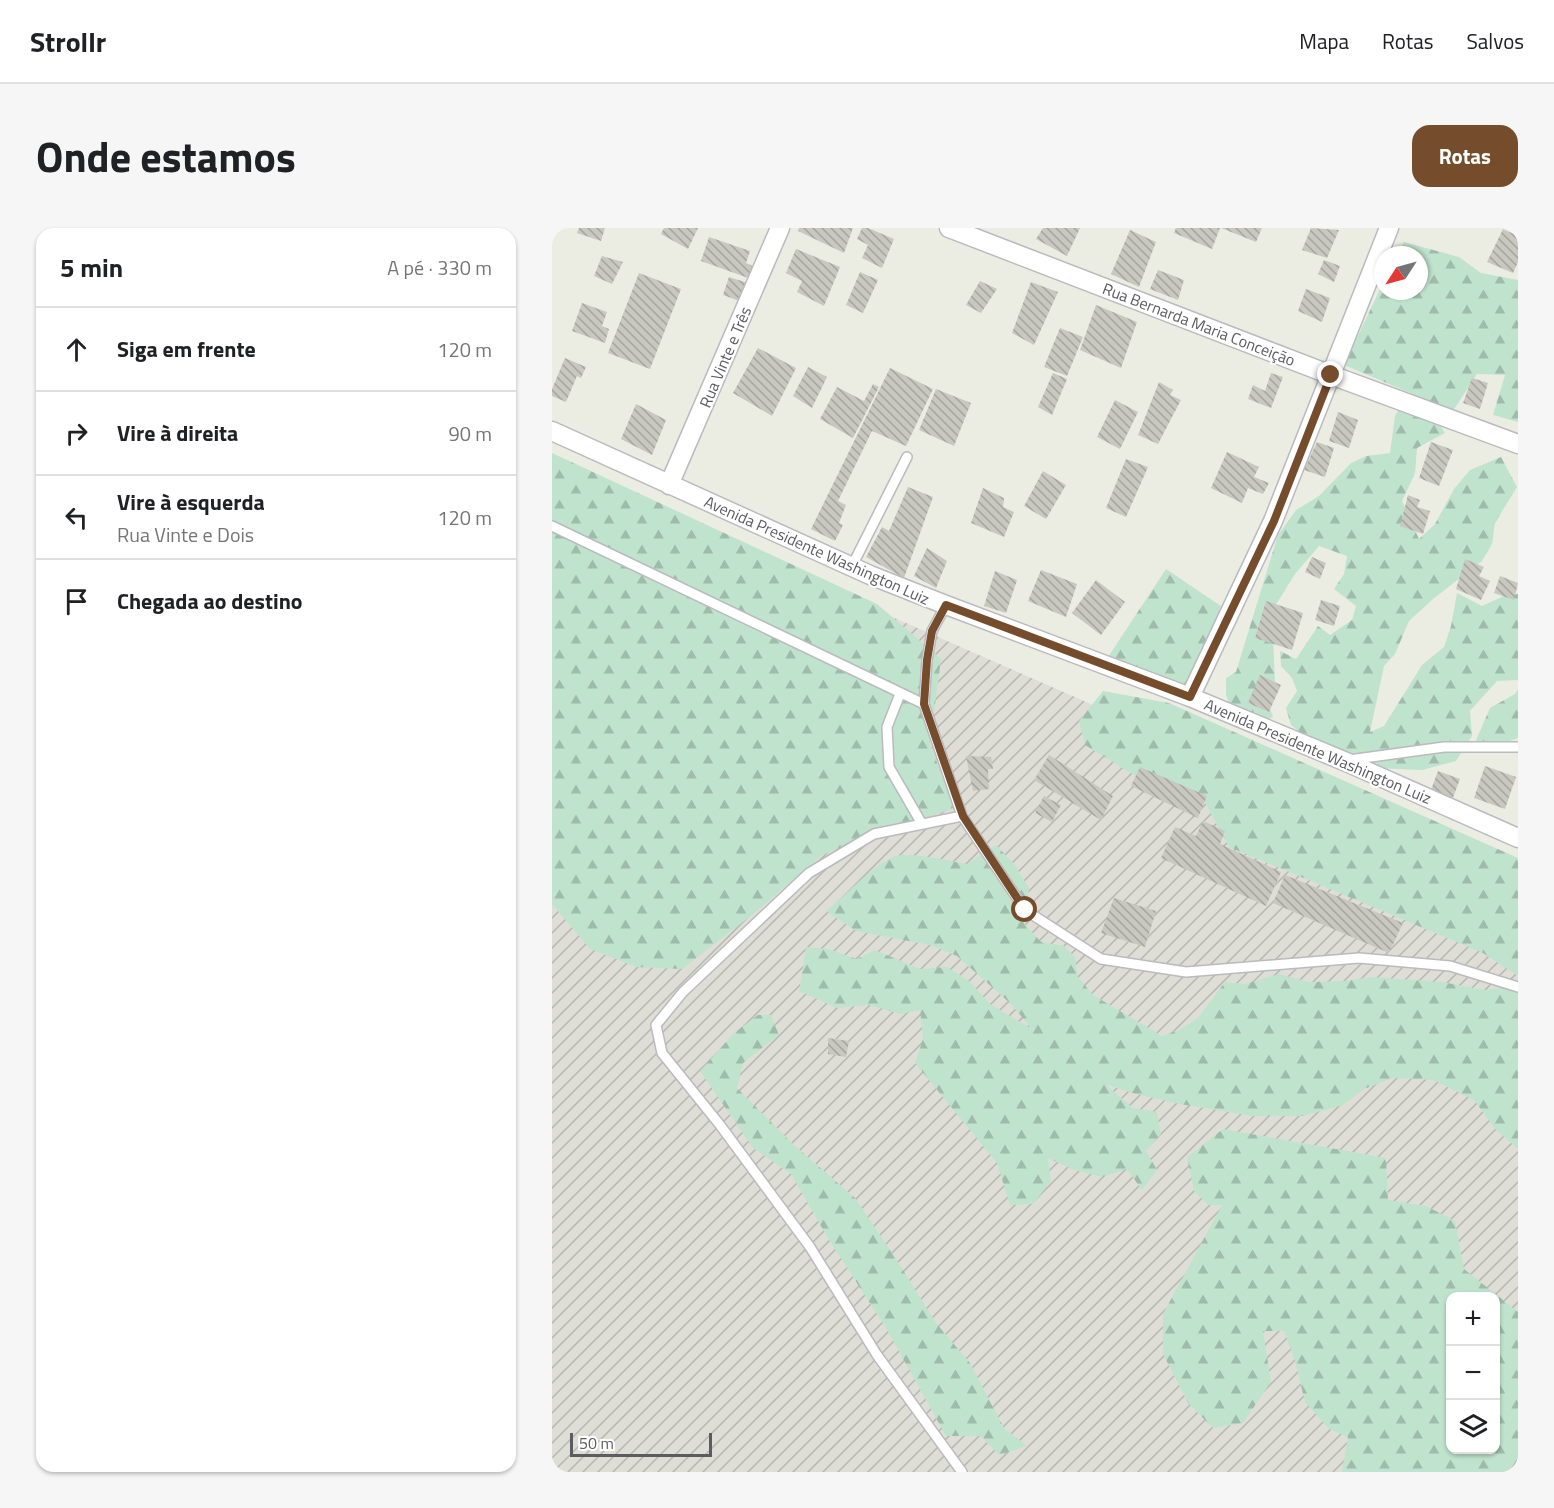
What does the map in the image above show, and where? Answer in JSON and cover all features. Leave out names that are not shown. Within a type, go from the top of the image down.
[{"type":"street","name":"Rua Vinte e Três","points":[[669,485],[780,228]]},
{"type":"street","name":"Rua Bernarda Maria Conceição","points":[[949,228],[1331,375],[1518,444]]},
{"type":"street","points":[[1190,697],[1274,521],[1389,228]]},
{"type":"street","name":"Avenida Presidente Washington Luiz","points":[[552,431],[852,566],[946,605],[1190,697],[1344,761],[1518,838]]},
{"type":"lane","points":[[852,566],[907,457]]},
{"type":"lane","points":[[552,526],[924,704]]},
{"type":"lane","points":[[946,605],[932,631],[927,660],[924,704],[963,816],[1025,910],[1101,958],[1186,972],[1359,958],[1450,966],[1518,987]]},
{"type":"lane","points":[[900,694],[887,727],[889,767],[922,824]]},
{"type":"lane","points":[[1344,761],[1444,747],[1518,747]]},
{"type":"lane","points":[[962,1472],[877,1355],[810,1247],[720,1125],[662,1053],[656,1025],[683,992],[809,873],[874,834],[963,816]]},
{"type":"shaded area","points":[[552,475],[623,499],[1518,891],[1518,1472],[552,1472]]},
{"type":"green space","points":[[1404,242],[1419,246],[1402,246]]},
{"type":"green space","points":[[1428,249],[1459,257],[1481,273],[1518,280],[1518,422],[1493,415],[1505,375],[1477,374],[1453,411],[1344,365],[1375,300],[1428,300]]},
{"type":"green space","points":[[1400,407],[1436,419],[1445,433],[1417,448],[1415,473],[1402,501],[1419,539],[1435,524],[1454,489],[1470,470],[1501,457],[1517,487],[1495,523],[1492,544],[1482,561],[1409,621],[1395,654],[1384,666],[1370,732],[1384,726],[1422,665],[1444,647],[1451,626],[1457,593],[1482,606],[1506,595],[1518,594],[1518,680],[1497,681],[1470,711],[1472,736],[1456,761],[1422,770],[1374,768],[1301,733],[1291,725],[1286,708],[1297,691],[1292,678],[1281,666],[1280,651],[1296,659],[1318,626],[1330,635],[1352,620],[1356,606],[1334,589],[1344,574],[1347,556],[1319,546],[1295,574],[1272,611],[1275,682],[1264,689],[1273,717],[1260,724],[1230,708],[1226,694],[1226,678],[1236,672],[1278,535],[1296,510],[1319,496],[1351,463],[1366,456],[1390,453],[1395,416]]},
{"type":"green space","points":[[552,453],[877,604],[941,659],[930,744],[954,808],[822,855],[752,915],[682,969],[636,967],[590,949],[552,904]]},
{"type":"green space","points":[[1166,569],[1221,606],[1189,692],[1108,657]]},
{"type":"green space","points":[[1518,689],[1518,738],[1477,753],[1476,740],[1490,708],[1515,694]]},
{"type":"green space","points":[[1103,691],[1169,703],[1518,858],[1518,976],[1483,953],[1229,847],[1204,801],[1134,775],[1085,745],[1079,721]]},
{"type":"green space","points":[[996,845],[1014,864],[1029,888],[1024,923],[1041,942],[1064,946],[1075,957],[1078,977],[1093,995],[1162,1036],[1179,1030],[1198,1018],[1225,982],[1245,984],[1279,974],[1309,982],[1345,981],[1371,977],[1442,982],[1485,990],[1513,986],[1518,991],[1518,1149],[1496,1130],[1474,1100],[1433,1080],[1393,1078],[1364,1089],[1343,1105],[1303,1116],[1252,1116],[1180,1104],[1105,1084],[1133,1108],[1157,1112],[1161,1134],[1146,1151],[1157,1170],[1142,1190],[1127,1169],[1102,1177],[1074,1170],[1048,1158],[1051,1181],[1033,1204],[1010,1205],[997,1163],[915,1063],[923,1039],[920,1010],[901,1014],[869,1005],[837,1008],[799,991],[806,947],[828,949],[857,959],[875,950],[920,969],[947,967],[969,981],[990,1004],[1032,1029],[1011,1004],[957,956],[930,945],[856,931],[826,911],[873,870],[892,857],[917,855],[967,864]]},
{"type":"green space","points":[[758,1015],[771,1015],[779,1035],[743,1063],[737,1088],[794,1145],[855,1198],[936,1323],[970,1363],[1004,1428],[1027,1446],[999,1455],[981,1436],[946,1436],[886,1328],[829,1240],[791,1174],[753,1148],[700,1071],[734,1033]]},
{"type":"green space","points":[[1223,1129],[1386,1158],[1388,1200],[1426,1206],[1455,1221],[1464,1269],[1493,1292],[1446,1292],[1446,1454],[1500,1454],[1500,1298],[1518,1312],[1518,1472],[1342,1472],[1348,1437],[1329,1429],[1305,1402],[1295,1361],[1284,1331],[1263,1331],[1271,1382],[1243,1423],[1213,1428],[1188,1403],[1163,1354],[1163,1314],[1222,1205],[1208,1205],[1194,1191],[1187,1157]]},
{"type":"building","points":[[579,228],[605,228],[601,241],[577,233]]},
{"type":"building","points":[[664,228],[698,228],[688,249],[661,234]]},
{"type":"building","points":[[799,228],[853,228],[844,253],[798,231]]},
{"type":"building","points":[[862,228],[868,228],[894,239],[882,268],[862,258],[868,245],[857,239]]},
{"type":"building","points":[[1043,228],[1080,228],[1067,256],[1036,239]]},
{"type":"building","points":[[1176,228],[1220,228],[1212,249],[1174,233]]},
{"type":"building","points":[[1221,228],[1262,228],[1256,242]]},
{"type":"building","points":[[1311,228],[1339,230],[1327,258],[1302,250]]},
{"type":"building","points":[[1503,229],[1518,236],[1518,262],[1513,273],[1487,262]]},
{"type":"building","points":[[1130,230],[1156,242],[1139,287],[1111,274]]},
{"type":"building","points":[[709,237],[750,251],[746,263],[755,267],[751,279],[701,261]]},
{"type":"building","points":[[796,249],[840,267],[824,306],[797,292],[802,281],[786,273]]},
{"type":"building","points":[[602,256],[623,262],[612,284],[594,276]]},
{"type":"building","points":[[1324,260],[1340,266],[1334,282],[1318,274]]},
{"type":"building","points":[[1158,270],[1184,280],[1178,300],[1150,289]]},
{"type":"building","points":[[860,272],[878,280],[863,313],[846,305]]},
{"type":"building","points":[[639,273],[681,289],[650,369],[608,353]]},
{"type":"building","points":[[729,277],[751,284],[745,303],[723,295]]},
{"type":"building","points":[[980,281],[997,289],[981,313],[966,305]]},
{"type":"building","points":[[1031,282],[1058,292],[1034,345],[1012,333]]},
{"type":"building","points":[[1306,289],[1330,298],[1322,322],[1298,311]]},
{"type":"building","points":[[582,303],[607,312],[602,326],[609,329],[605,343],[572,331]]},
{"type":"building","points":[[1096,305],[1137,322],[1121,368],[1080,350]]},
{"type":"building","points":[[1060,328],[1083,337],[1067,376],[1044,367]]},
{"type":"building","points":[[758,348],[796,368],[772,416],[733,393]]},
{"type":"building","points":[[565,358],[586,367],[581,378],[577,376],[566,402],[552,396],[552,389]]},
{"type":"building","points":[[808,367],[827,377],[812,408],[793,396]]},
{"type":"building","points":[[890,368],[933,389],[906,446],[872,431],[838,501],[846,505],[839,523],[843,525],[835,541],[811,529]]},
{"type":"building","points":[[1053,373],[1067,379],[1052,415],[1038,407]]},
{"type":"building","points":[[1271,373],[1283,377],[1271,408],[1248,399],[1253,385],[1265,391]]},
{"type":"building","points":[[1472,378],[1488,383],[1480,409],[1463,403]]},
{"type":"building","points":[[1159,382],[1173,390],[1170,395],[1181,400],[1158,444],[1138,435]]},
{"type":"building","points":[[873,384],[879,387],[853,438],[820,419],[837,387],[864,401]]},
{"type":"building","points":[[936,389],[971,403],[954,446],[919,430]]},
{"type":"building","points":[[1115,400],[1138,412],[1120,449],[1097,437]]},
{"type":"building","points":[[636,404],[666,420],[652,455],[621,439]]},
{"type":"building","points":[[1338,412],[1358,420],[1349,448],[1329,441]]},
{"type":"building","points":[[1317,442],[1334,448],[1325,477],[1304,470]]},
{"type":"building","points":[[1431,442],[1453,450],[1439,486],[1419,478]]},
{"type":"building","points":[[1227,452],[1259,467],[1254,477],[1269,483],[1263,494],[1248,488],[1242,503],[1211,488]]},
{"type":"building","points":[[1126,459],[1148,467],[1126,517],[1106,508]]},
{"type":"building","points":[[1043,471],[1066,485],[1046,519],[1024,506]]},
{"type":"building","points":[[908,487],[933,497],[904,578],[866,557],[882,527],[889,531]]},
{"type":"building","points":[[983,488],[1004,498],[1003,507],[1014,512],[1004,537],[971,523]]},
{"type":"building","points":[[1408,495],[1420,500],[1417,507],[1430,511],[1423,534],[1400,526]]},
{"type":"building","points":[[927,548],[947,561],[936,588],[914,576]]},
{"type":"building","points":[[1312,557],[1326,563],[1320,579],[1305,572]]},
{"type":"building","points":[[1465,559],[1484,567],[1479,576],[1490,581],[1481,600],[1456,589]]},
{"type":"building","points":[[1041,570],[1077,584],[1066,617],[1028,601]]},
{"type":"building","points":[[995,571],[1017,580],[1006,613],[984,606]]},
{"type":"building","points":[[1500,576],[1518,583],[1514,600],[1494,593]]},
{"type":"building","points":[[1096,580],[1125,602],[1101,635],[1072,613]]},
{"type":"building","points":[[1321,600],[1340,606],[1334,626],[1315,620]]},
{"type":"building","points":[[1266,601],[1303,613],[1292,650],[1255,638]]},
{"type":"building","points":[[1260,675],[1281,685],[1269,712],[1248,703]]},
{"type":"building","points":[[1049,755],[1113,796],[1101,820],[1034,780]]},
{"type":"building","points":[[966,756],[991,757],[993,769],[988,769],[989,789],[973,791]]},
{"type":"building","points":[[1485,766],[1516,777],[1505,809],[1474,798]]},
{"type":"building","points":[[1140,767],[1207,796],[1198,818],[1131,786]]},
{"type":"building","points":[[1438,771],[1460,779],[1451,803],[1429,795]]},
{"type":"building","points":[[1044,796],[1061,805],[1052,822],[1035,813]]},
{"type":"building","points":[[1203,821],[1225,831],[1220,844],[1281,872],[1266,906],[1161,858],[1175,827],[1196,836]]},
{"type":"building","points":[[1285,875],[1403,923],[1389,953],[1273,903]]},
{"type":"building","points":[[1114,898],[1156,911],[1145,947],[1101,933]]},
{"type":"building","points":[[828,1038],[849,1041],[846,1057],[828,1054]]},
{"type":"route","points":[[1025,910],[963,816],[924,704],[927,660],[932,631],[946,605],[1190,697],[1274,521],[1331,375]]}]
